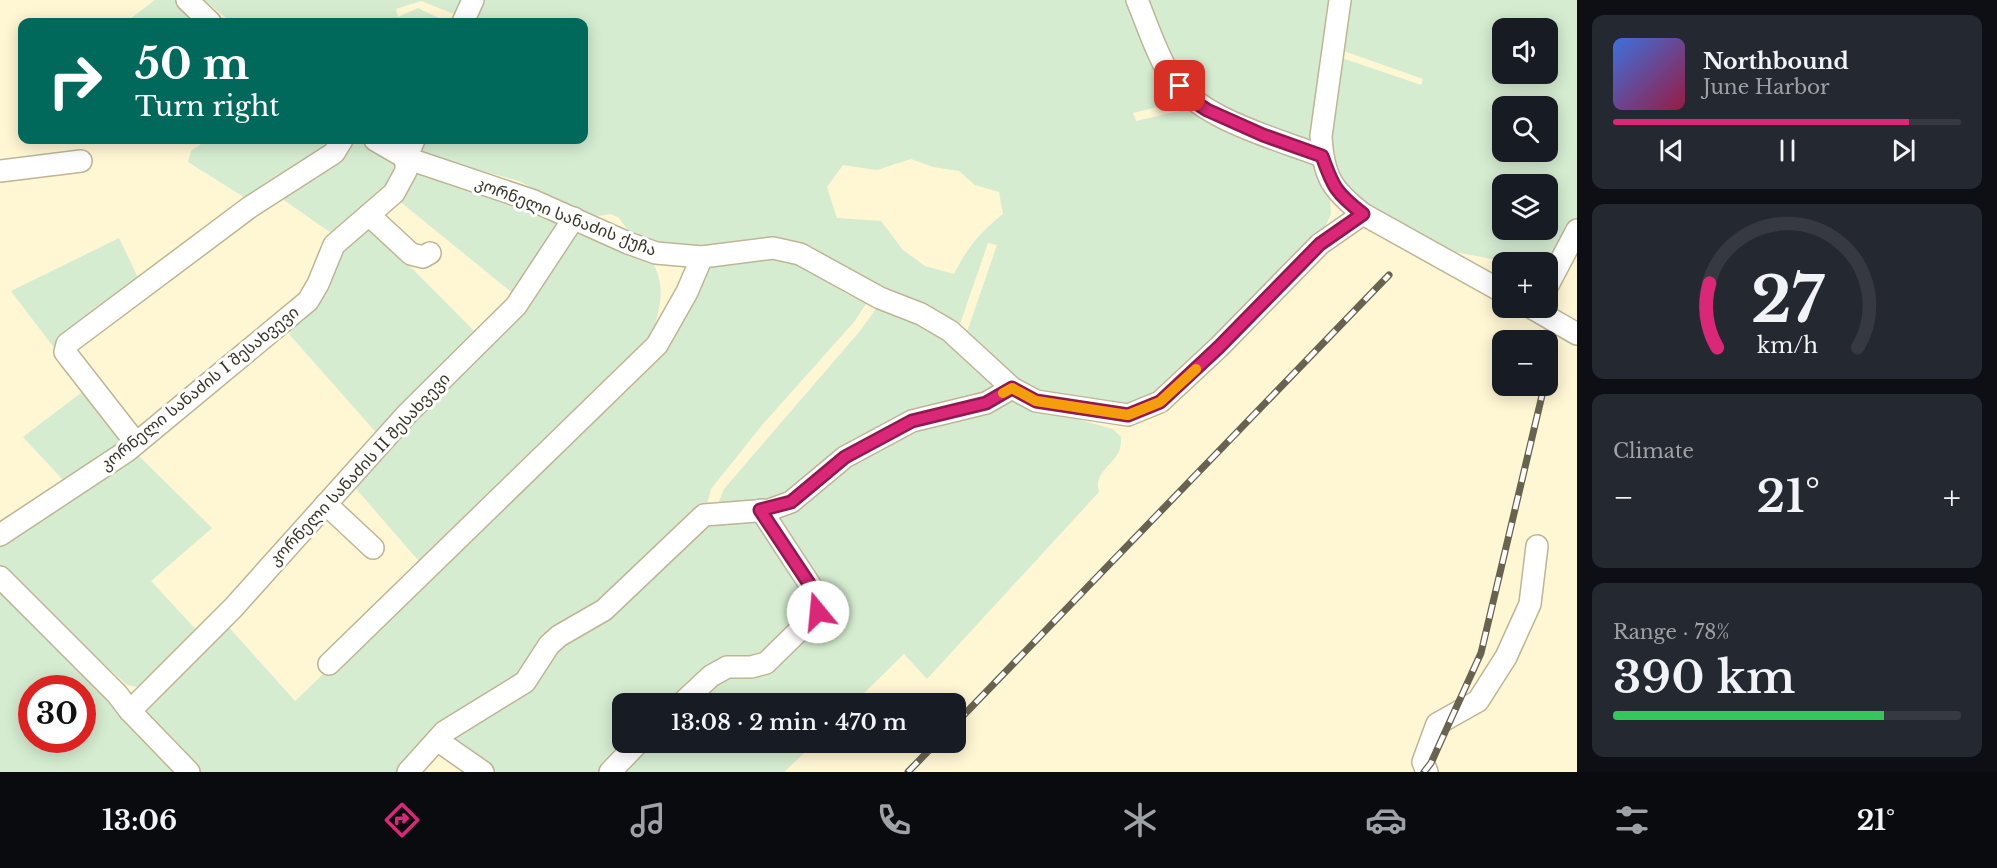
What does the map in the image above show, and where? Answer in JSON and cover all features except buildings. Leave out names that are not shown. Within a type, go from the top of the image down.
[{"type":"street","points":[[187,0],[206,18]]},
{"type":"street","points":[[465,18],[473,0]]},
{"type":"street","points":[[1137,0],[1168,72],[1192,100],[1207,110],[1263,135],[1322,156]]},
{"type":"street","points":[[1340,0],[1321,136],[1322,156],[1332,185],[1342,198],[1363,214],[1492,286]]},
{"type":"street","points":[[136,443],[72,361],[66,352],[67,344],[250,207],[334,153],[340,144]]},
{"type":"street","name":"კორნელი სანაძის ქუჩა","points":[[391,144],[410,149],[656,253],[702,257],[773,248],[800,254],[880,298],[921,314],[950,331],[1012,388],[1036,401],[1128,415],[1160,402],[1219,347],[1320,244],[1363,214]]},
{"type":"street","name":"კორნელი სანაძის I შესახვევი","points":[[0,535],[136,443],[308,301],[318,284],[334,245],[394,193],[406,171],[410,149]]},
{"type":"street","points":[[0,171],[81,161]]},
{"type":"street","points":[[369,214],[411,254],[423,257],[430,253]]},
{"type":"street","name":"კორნელი სანაძის II შესახვევი","points":[[130,711],[233,608],[407,414],[516,306],[574,218]]},
{"type":"street","points":[[1558,266],[1577,230]]},
{"type":"street","points":[[329,664],[657,345],[687,292],[702,257]]},
{"type":"street","points":[[1551,318],[1577,334]]},
{"type":"street","points":[[408,772],[444,732],[525,682],[549,645],[559,636],[604,610],[704,514],[760,510],[791,502],[845,457],[912,421],[986,403],[1012,388]]},
{"type":"street","points":[[326,504],[373,548]]},
{"type":"street","points":[[693,693],[711,676],[727,667],[758,667],[766,663],[818,612],[819,600],[816,594],[760,510]]},
{"type":"street","points":[[1427,772],[1423,762],[1437,724],[1478,701],[1506,657],[1530,604],[1537,546]]},
{"type":"street","points":[[0,578],[117,694],[130,711],[189,772]]},
{"type":"street","points":[[437,740],[483,772]]},
{"type":"street","points":[[610,772],[628,753]]},
{"type":"green space","points":[[155,0],[176,0],[195,18],[131,18]]},
{"type":"green space","points":[[204,0],[466,0],[459,16],[421,1],[396,9],[398,17],[418,8],[439,18],[226,18]]},
{"type":"green space","points":[[477,0],[1133,0],[1185,100],[1133,113],[1136,121],[1192,108],[1306,156],[1320,173],[1330,198],[1331,214],[1320,239],[1215,346],[1137,407],[1061,400],[1021,381],[967,332],[997,245],[988,243],[960,324],[886,297],[813,247],[790,241],[678,249],[631,234],[618,217],[610,214],[599,216],[580,213],[519,181],[418,154],[420,144],[588,144],[588,18],[470,18]],"holes":[[[911,159],[933,167],[959,171],[975,185],[999,192],[1003,214],[975,241],[954,274],[925,266],[903,250],[881,221],[837,218],[827,187],[843,165],[877,170]]]},
{"type":"green space","points":[[1140,0],[1333,0],[1315,144],[1228,114],[1181,86]]},
{"type":"green space","points":[[1348,0],[1577,0],[1577,218],[1566,241],[1554,252],[1492,252],[1492,259],[1455,252],[1414,229],[1358,204],[1329,157],[1339,57],[1421,85],[1423,79],[1341,50]]},
{"type":"green space","points":[[201,144],[331,144],[247,199],[188,162],[191,151]]},
{"type":"green space","points":[[351,144],[370,144],[401,163],[393,181],[334,235],[278,196],[342,156]]},
{"type":"green space","points":[[418,168],[562,222],[515,295],[398,200]]},
{"type":"green space","points":[[368,224],[477,334],[381,438],[289,334],[304,314],[343,244]]},
{"type":"green space","points":[[575,230],[652,261],[661,292],[651,343],[424,567],[351,483]]},
{"type":"green space","points":[[119,238],[141,284],[55,349],[11,291]]},
{"type":"green space","points":[[768,255],[791,259],[819,272],[846,294],[868,301],[854,322],[763,424],[711,489],[705,511],[530,667],[403,772],[200,772],[143,711],[227,625],[295,701],[634,377],[708,260]]},
{"type":"green space","points":[[878,306],[941,332],[1000,384],[998,391],[914,416],[781,500],[718,504],[724,489],[860,331]]},
{"type":"green space","points":[[86,389],[129,437],[124,449],[65,482],[23,437]]},
{"type":"green space","points":[[1012,401],[1113,429],[1121,437],[1120,449],[1101,475],[1099,492],[927,679],[904,654],[864,693],[612,693],[612,753],[804,753],[784,772],[464,772],[438,754],[445,738],[558,646],[705,520],[773,515],[845,466],[913,429],[982,413]]},
{"type":"green space","points":[[138,455],[212,528],[151,581],[200,634],[147,682],[137,687],[127,685],[0,569],[0,539]]},
{"type":"green space","points":[[0,590],[92,675],[18,675],[18,753],[96,753],[96,679],[111,693],[179,772],[0,772]]},
{"type":"railway","points":[[966,713],[1389,275]]},
{"type":"railway","points":[[1424,772],[1431,763],[1481,653],[1542,396]]},
{"type":"railway","points":[[908,772],[926,753]]},
{"type":"slow traffic","points":[[1003,393],[1012,388],[1036,401],[1083,410],[1128,415],[1160,402],[1196,369]]},
{"type":"route","points":[[818,612],[819,600],[816,594],[760,510],[769,510],[791,502],[845,457],[912,421],[986,403],[1012,388],[1036,401],[1083,410],[1128,415],[1160,402],[1219,347],[1320,244],[1363,214],[1342,198],[1332,185],[1322,156],[1263,135],[1207,110],[1192,100],[1180,86]]}]
